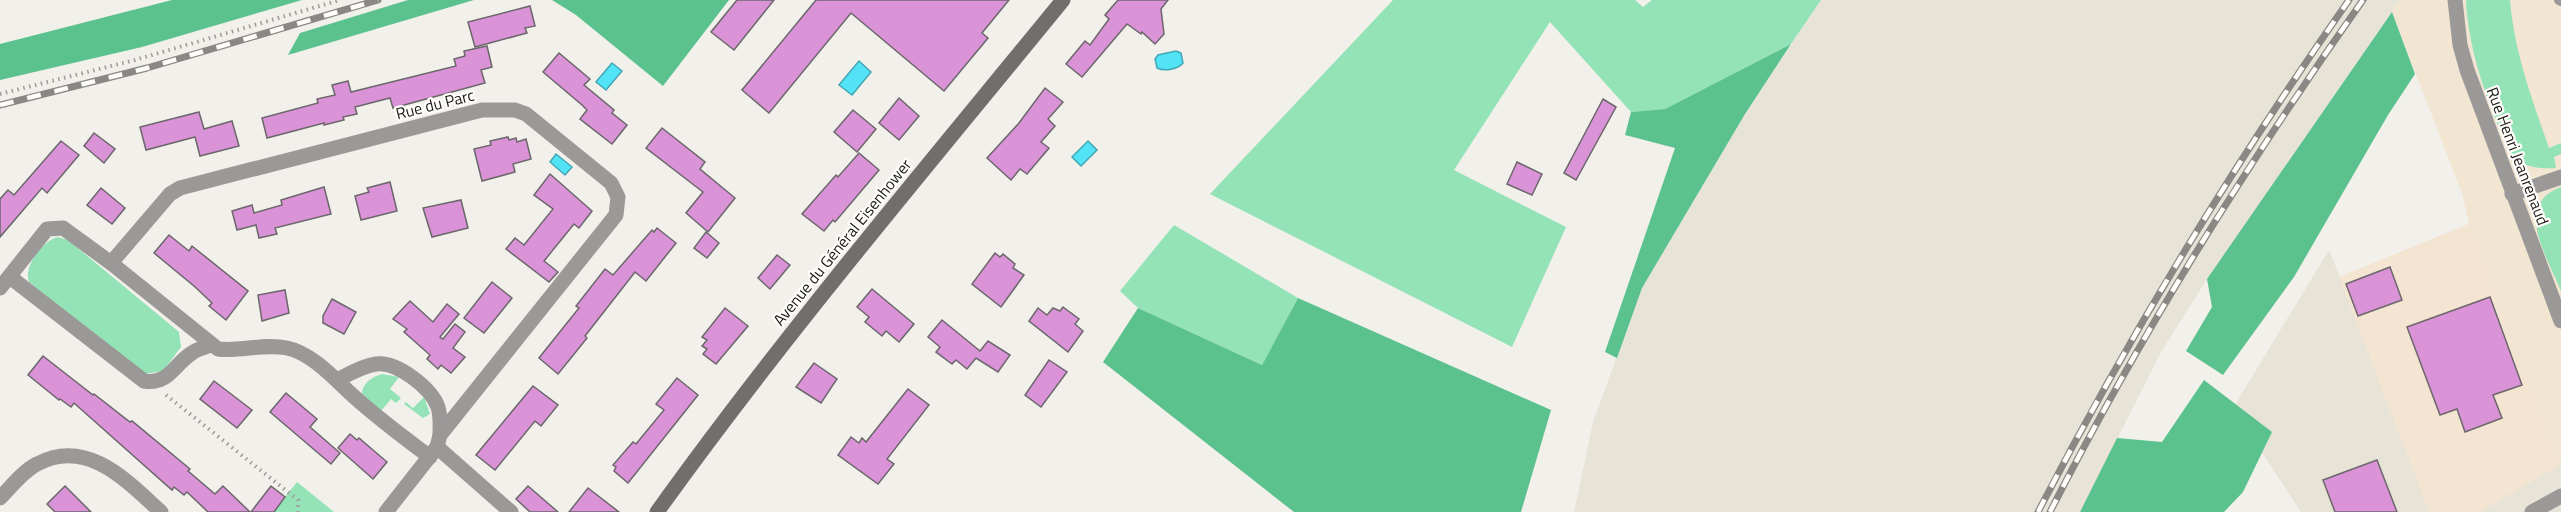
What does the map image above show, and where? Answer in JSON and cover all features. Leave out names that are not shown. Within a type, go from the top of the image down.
[{"type":"main road","name":"Avenue du Général Eisenhower","points":[[657,512],[713,434],[812,306],[1063,0]]},
{"type":"street","name":"Rue Henri Jeanrenaud","points":[[2455,0],[2460,45],[2467,70],[2561,321]]},
{"type":"street","name":"Rue du Parc","points":[[111,263],[170,194],[180,188],[482,110],[515,110],[526,114],[605,176],[615,190],[618,206],[611,222],[386,512]]},
{"type":"street","points":[[2512,194],[2561,177]]},
{"type":"street","points":[[210,345],[192,353],[170,376],[159,381],[138,378],[5,283],[47,230],[55,227],[63,228],[111,263],[210,345],[225,350],[287,348],[300,353],[436,447],[512,512]]},
{"type":"street","points":[[337,380],[376,364],[391,364],[403,371],[434,399],[440,418],[436,447]]},
{"type":"street","points":[[0,498],[37,464],[56,457],[75,456],[98,461],[117,472],[160,512]]},
{"type":"street","points":[[2532,512],[2561,496]]},
{"type":"path","points":[[0,94],[135,60],[340,0]]},
{"type":"path","points":[[159,381],[165,394],[298,500],[298,512]]},
{"type":"shaded area","points":[[1821,0],[2400,0],[2207,279],[2161,352],[2080,512],[1574,512],[1593,422],[1642,288],[1745,114]]},
{"type":"shaded area","points":[[2400,0],[2561,0],[2561,461],[2469,224],[2463,196],[2392,12]]},
{"type":"shaded area","points":[[2469,224],[2561,461],[2561,512],[2301,512],[2233,408],[2329,250],[2340,277]]},
{"type":"shaded area","points":[[2469,224],[2561,464],[2480,512],[2429,512],[2339,277]]},
{"type":"green space","points":[[172,0],[302,0],[142,47],[0,80],[0,44]]},
{"type":"green space","points":[[408,0],[474,0],[288,55],[300,33]]},
{"type":"green space","points":[[552,0],[729,0],[663,86],[576,15]]},
{"type":"green space","points":[[1393,0],[1635,0],[1643,7],[1652,0],[1821,0],[1791,44],[1665,109],[1631,112],[1550,22],[1454,170],[1566,227],[1512,347],[1210,194]]},
{"type":"green space","points":[[2466,0],[2510,0],[2520,57],[2549,148],[2561,143],[2561,154],[2554,157],[2556,168],[2530,166],[2516,159],[2508,149],[2477,66],[2467,17]]},
{"type":"green space","points":[[2392,12],[2415,74],[2388,115],[2294,277],[2223,375],[2186,351],[2212,307],[2207,279]]},
{"type":"green space","points":[[1791,44],[1745,114],[1642,288],[1617,358],[1605,352],[1675,148],[1625,135],[1631,112],[1665,109]]},
{"type":"green space","points":[[2561,187],[2561,291],[2542,248],[2536,219],[2538,206],[2546,195]]},
{"type":"green space","points":[[1174,225],[1298,298],[1262,365],[1138,308],[1120,291]]},
{"type":"green space","points":[[57,237],[68,240],[179,332],[181,347],[163,371],[143,374],[29,282],[31,262],[45,244]]},
{"type":"green space","points":[[1298,298],[1551,410],[1521,512],[1294,512],[1103,362],[1138,308],[1262,365]]},
{"type":"green space","points":[[382,374],[399,377],[390,389],[401,398],[396,403],[391,399],[381,411],[362,394],[362,390],[368,381]]},
{"type":"green space","points":[[2204,380],[2272,432],[2243,492],[2224,512],[2080,512],[2117,438],[2162,442]]},
{"type":"green space","points":[[424,397],[430,414],[423,418],[404,404],[406,402],[413,408]]},
{"type":"green space","points":[[297,482],[334,512],[273,512]]},
{"type":"water","points":[[1176,51],[1181,53],[1183,63],[1181,65],[1167,70],[1157,68],[1155,59],[1158,55]]},
{"type":"water","points":[[859,61],[871,72],[852,95],[839,85]]},
{"type":"water","points":[[612,63],[622,71],[606,90],[596,82]]},
{"type":"water","points":[[1088,141],[1097,150],[1081,166],[1072,157]]},
{"type":"water","points":[[556,154],[572,167],[565,175],[550,162]]},
{"type":"building","points":[[737,0],[774,0],[734,50],[711,32]]},
{"type":"building","points":[[816,0],[1009,0],[982,33],[988,38],[944,91],[851,13],[769,113],[742,90]]},
{"type":"building","points":[[1118,0],[1168,0],[1161,9],[1164,34],[1155,44],[1142,32],[1141,34],[1127,24],[1082,77],[1066,64],[1085,41],[1090,45],[1109,19],[1105,15]]},
{"type":"building","points":[[530,6],[535,26],[525,28],[527,33],[475,47],[468,22]]},
{"type":"building","points":[[487,46],[492,67],[481,70],[485,83],[393,108],[390,98],[355,107],[357,114],[343,117],[344,120],[267,138],[262,118],[318,103],[317,99],[335,95],[332,85],[348,81],[351,92],[456,66],[454,59],[465,56],[464,51]]},
{"type":"building","points":[[559,53],[590,79],[584,85],[614,110],[612,113],[627,125],[612,144],[580,119],[587,110],[543,72]]},
{"type":"building","points":[[1045,88],[1063,102],[1048,119],[1055,126],[1041,142],[1049,148],[1027,174],[1020,169],[1011,180],[987,158],[1019,123]]},
{"type":"building","points":[[899,98],[919,116],[899,140],[879,123]]},
{"type":"building","points":[[1603,99],[1616,107],[1576,180],[1564,173]]},
{"type":"building","points":[[853,110],[876,129],[857,152],[834,132]]},
{"type":"building","points":[[199,112],[204,129],[232,121],[239,146],[200,156],[195,137],[146,150],[140,127]]},
{"type":"building","points":[[662,128],[705,162],[700,169],[735,198],[708,232],[686,213],[703,192],[646,148]]},
{"type":"building","points":[[94,133],[115,149],[104,163],[84,146]]},
{"type":"building","points":[[508,137],[509,140],[516,138],[517,142],[526,139],[531,159],[513,164],[515,172],[482,181],[474,149],[491,145],[490,141]]},
{"type":"building","points":[[61,141],[79,155],[47,193],[42,188],[0,237],[0,199],[8,190],[14,195]]},
{"type":"building","points":[[859,153],[879,170],[835,222],[833,220],[824,231],[802,214]]},
{"type":"building","points":[[1517,162],[1542,174],[1532,195],[1507,184]]},
{"type":"building","points":[[550,174],[592,211],[579,228],[574,224],[544,261],[558,272],[549,282],[506,249],[515,238],[524,245],[553,209],[534,195]]},
{"type":"building","points":[[390,182],[397,211],[361,220],[355,196],[369,192],[367,188]]},
{"type":"building","points":[[324,187],[331,214],[275,228],[277,234],[259,238],[256,225],[237,230],[232,211],[252,205],[254,213],[282,205],[281,200]]},
{"type":"building","points":[[101,188],[125,208],[112,224],[87,205]]},
{"type":"building","points":[[461,200],[468,228],[432,237],[423,208]]},
{"type":"building","points":[[657,228],[676,243],[646,281],[635,272],[558,374],[539,358],[579,308],[576,306],[605,269],[613,275],[652,230],[654,232]]},
{"type":"building","points":[[706,232],[719,243],[707,258],[694,248]]},
{"type":"building","points":[[169,235],[189,251],[192,246],[248,291],[226,320],[209,306],[212,303],[194,286],[154,253]]},
{"type":"building","points":[[995,253],[1000,257],[1003,254],[1015,264],[1013,268],[1024,275],[1001,307],[972,284]]},
{"type":"building","points":[[777,255],[790,265],[770,289],[758,278]]},
{"type":"building","points":[[2390,267],[2402,300],[2358,316],[2346,284]]},
{"type":"building","points":[[492,282],[512,298],[484,333],[464,318]]},
{"type":"building","points":[[872,289],[914,324],[899,342],[886,331],[882,336],[865,322],[869,317],[857,307]]},
{"type":"building","points":[[285,290],[289,313],[262,321],[258,295]]},
{"type":"building","points":[[2490,297],[2522,385],[2493,395],[2502,418],[2465,432],[2457,409],[2440,415],[2407,327]]},
{"type":"building","points":[[332,299],[356,312],[344,334],[323,323],[323,316]]},
{"type":"building","points":[[410,301],[433,322],[447,304],[459,314],[440,337],[443,339],[455,324],[465,332],[453,348],[465,357],[451,373],[441,365],[438,369],[427,359],[430,355],[404,332],[407,329],[393,319]]},
{"type":"building","points":[[1063,307],[1079,319],[1075,324],[1083,331],[1068,352],[1029,321],[1038,308],[1047,315],[1053,308],[1060,311]]},
{"type":"building","points":[[725,308],[748,326],[716,364],[703,354],[707,349],[702,346],[707,340],[702,337]]},
{"type":"building","points":[[942,320],[980,351],[988,341],[1010,355],[998,372],[976,358],[967,369],[956,360],[952,364],[936,352],[940,347],[928,337]]},
{"type":"building","points":[[43,356],[93,395],[130,422],[132,421],[190,469],[188,471],[215,494],[223,486],[250,512],[208,512],[187,492],[184,495],[174,487],[172,490],[74,403],[71,407],[59,400],[28,375]]},
{"type":"building","points":[[1049,360],[1067,372],[1041,407],[1025,395]]},
{"type":"building","points":[[814,363],[837,379],[821,403],[796,387]]},
{"type":"building","points":[[677,378],[698,395],[628,483],[614,471],[616,467],[613,465],[633,442],[636,444],[664,410],[656,404]]},
{"type":"building","points":[[214,381],[252,410],[237,428],[200,399]]},
{"type":"building","points":[[533,386],[558,405],[541,426],[535,421],[495,470],[476,455]]},
{"type":"building","points":[[908,389],[929,405],[887,459],[894,464],[878,484],[838,455],[851,437],[859,443],[862,438],[866,442]]},
{"type":"building","points":[[286,393],[317,419],[310,427],[340,453],[331,464],[270,412]]},
{"type":"building","points":[[350,434],[357,440],[359,438],[387,462],[373,479],[338,448]]},
{"type":"building","points":[[2377,460],[2397,512],[2335,512],[2323,480]]},
{"type":"building","points":[[65,486],[91,512],[55,512],[47,504]]},
{"type":"building","points":[[271,486],[285,497],[274,512],[251,512]]},
{"type":"building","points":[[528,486],[558,512],[530,512],[516,499]]},
{"type":"building","points":[[588,488],[619,512],[569,512]]},
{"type":"railway","points":[[0,105],[147,68],[378,0]]},
{"type":"railway","points":[[2038,512],[2109,380],[2185,251],[2265,124],[2349,0]]},
{"type":"railway","points":[[2050,512],[2121,380],[2197,250],[2278,124],[2363,0]]}]
